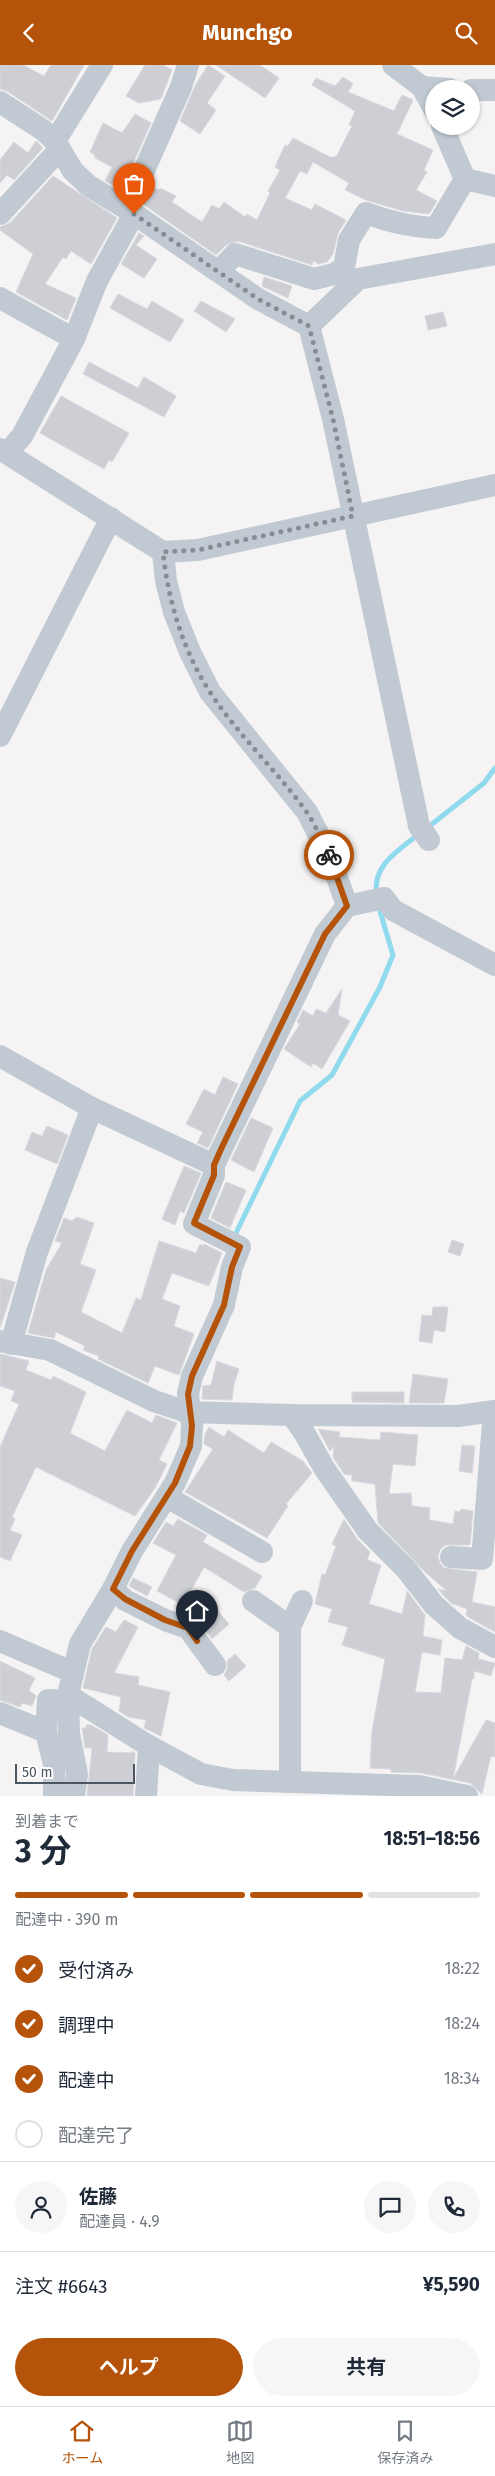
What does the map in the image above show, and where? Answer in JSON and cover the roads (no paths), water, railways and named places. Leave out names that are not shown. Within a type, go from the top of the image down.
[{"type":"street","points":[[0,215],[58,145],[102,65]]},
{"type":"street","points":[[188,65],[131,211],[97,281],[74,339],[22,436],[4,450],[163,552],[198,550],[495,485]]},
{"type":"street","points":[[393,65],[422,87],[425,92]]},
{"type":"street","points":[[480,90],[495,90]]},
{"type":"street","points":[[0,101],[43,130],[58,145],[80,179],[131,211],[258,299],[309,326],[333,419],[424,833]]},
{"type":"street","points":[[446,135],[465,179]]},
{"type":"street","points":[[219,271],[235,253],[314,279],[334,274],[344,268],[349,240],[366,213],[390,222],[416,227],[436,228],[465,179]]},
{"type":"street","points":[[465,179],[495,186]]},
{"type":"street","points":[[309,326],[358,279],[495,254]]},
{"type":"street","points":[[0,297],[74,339]]},
{"type":"street","points":[[0,736],[111,518]]},
{"type":"street","points":[[163,552],[166,581],[174,612],[190,652],[210,692],[307,813],[330,857],[366,902],[393,910],[495,965]]},
{"type":"street","points":[[74,1796],[77,1774],[69,1735],[68,1698],[64,1669],[113,1589],[132,1551],[166,1497],[190,1446],[191,1412],[188,1394],[192,1376],[224,1305],[232,1267],[240,1247],[194,1223],[214,1175],[214,1165],[325,934],[366,902]]},
{"type":"street","points":[[0,1056],[92,1108],[214,1165]]},
{"type":"street","points":[[92,1108],[5,1342],[50,1350],[154,1401],[191,1412],[458,1416],[494,1411],[482,1559],[452,1557]]},
{"type":"street","points":[[292,1415],[324,1468],[368,1531],[406,1569],[434,1605],[460,1628],[495,1647]]},
{"type":"street","points":[[166,1497],[235,1547],[262,1552]]},
{"type":"street","points":[[113,1589],[125,1599],[165,1620],[188,1628],[215,1665]]},
{"type":"street","points":[[253,1601],[290,1627]]},
{"type":"street","points":[[290,1782],[290,1627],[302,1601]]},
{"type":"street","points":[[0,1641],[64,1669]]},
{"type":"street","points":[[54,1796],[54,1764],[46,1732],[48,1700],[68,1698],[201,1774],[233,1781],[419,1786],[467,1796]]},
{"type":"street","points":[[0,1713],[46,1732]]},
{"type":"street","points":[[146,1796],[149,1745]]},
{"type":"waterway","points":[[427,828],[484,783],[495,768]]},
{"type":"waterway","points":[[377,895],[376,885],[382,867],[395,853],[419,834]]},
{"type":"waterway","points":[[234,1237],[300,1101],[332,1075],[380,987],[393,955],[379,908]]}]
